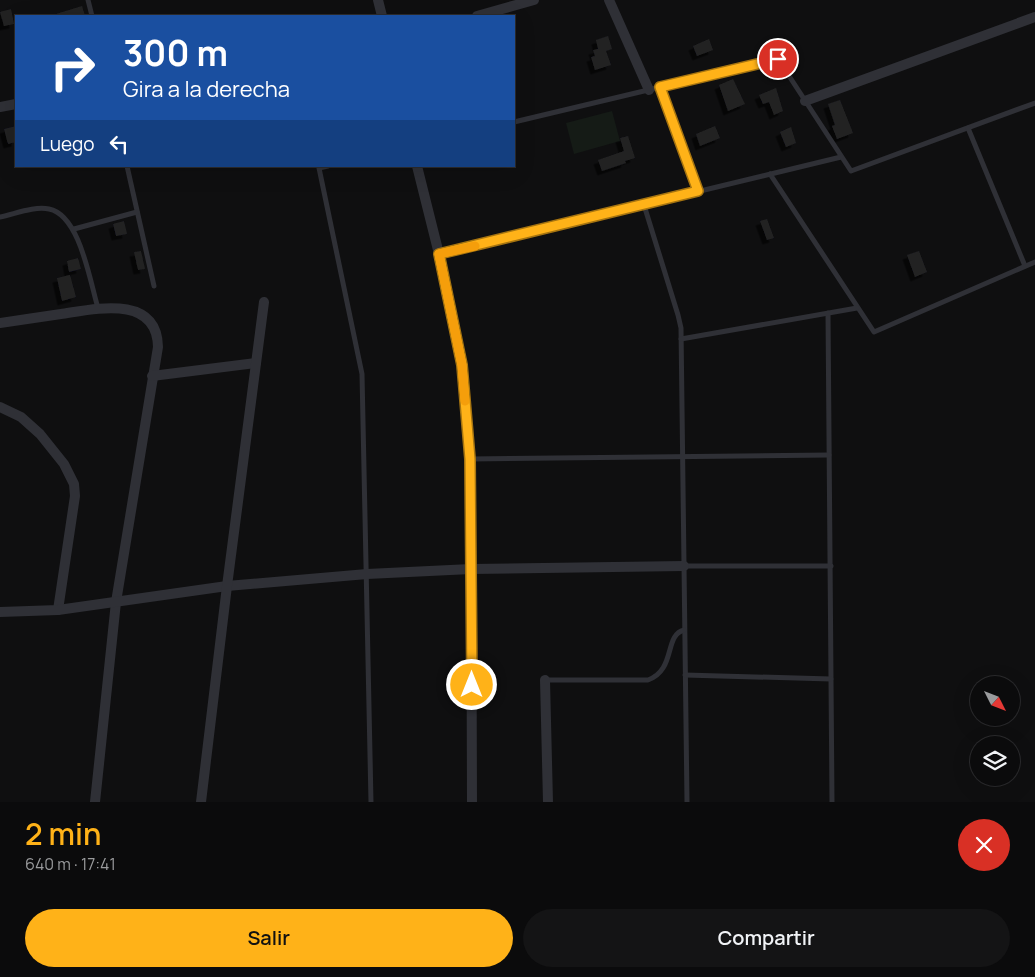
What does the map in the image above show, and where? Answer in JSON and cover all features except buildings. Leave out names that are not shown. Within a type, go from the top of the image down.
[{"type":"street","points":[[378,0],[382,15]]},
{"type":"street","points":[[481,15],[534,0]]},
{"type":"street","points":[[609,0],[655,88],[698,191]]},
{"type":"street","points":[[805,101],[1035,17]]},
{"type":"street","points":[[0,107],[15,104]]},
{"type":"street","points":[[417,167],[439,254],[462,365],[470,459],[472,802]]},
{"type":"street","points":[[201,802],[264,302]]},
{"type":"street","points":[[0,323],[115,307],[142,315],[148,320],[158,337],[158,347],[116,602],[95,802]]},
{"type":"street","points":[[152,376],[256,363]]},
{"type":"street","points":[[0,407],[21,417],[40,434],[64,464],[74,484],[75,496],[58,610]]},
{"type":"street","points":[[0,612],[58,610],[227,586],[366,574],[471,569],[684,566]]},
{"type":"street","points":[[545,680],[548,802]]},
{"type":"lane","points":[[88,0],[92,15]]},
{"type":"lane","points":[[515,122],[778,59],[851,172],[1035,103]]},
{"type":"lane","points":[[968,128],[1025,266]]},
{"type":"lane","points":[[439,254],[842,157]]},
{"type":"lane","points":[[127,167],[154,286]]},
{"type":"lane","points":[[324,167],[319,168],[362,374],[371,802]]},
{"type":"lane","points":[[770,174],[874,332],[1035,262]]},
{"type":"lane","points":[[644,205],[678,315],[681,339],[687,802]]},
{"type":"lane","points":[[0,217],[40,208],[48,209],[61,215],[77,235],[98,308]]},
{"type":"lane","points":[[74,230],[137,212]]},
{"type":"lane","points":[[681,339],[857,308]]},
{"type":"lane","points":[[828,313],[832,802]]},
{"type":"lane","points":[[470,459],[829,455]]},
{"type":"lane","points":[[684,566],[831,566]]},
{"type":"lane","points":[[545,680],[648,680],[654,678],[665,667],[675,637],[680,631],[684,630]]},
{"type":"lane","points":[[685,675],[832,679]]},
{"type":"shaded area","points":[[612,111],[620,141],[574,154],[566,123]]},
{"type":"slow traffic","points":[[465,401],[462,365],[439,254],[475,246]]},
{"type":"route","points":[[472,685],[470,459],[462,365],[439,254],[698,191],[660,87],[778,59]]}]
